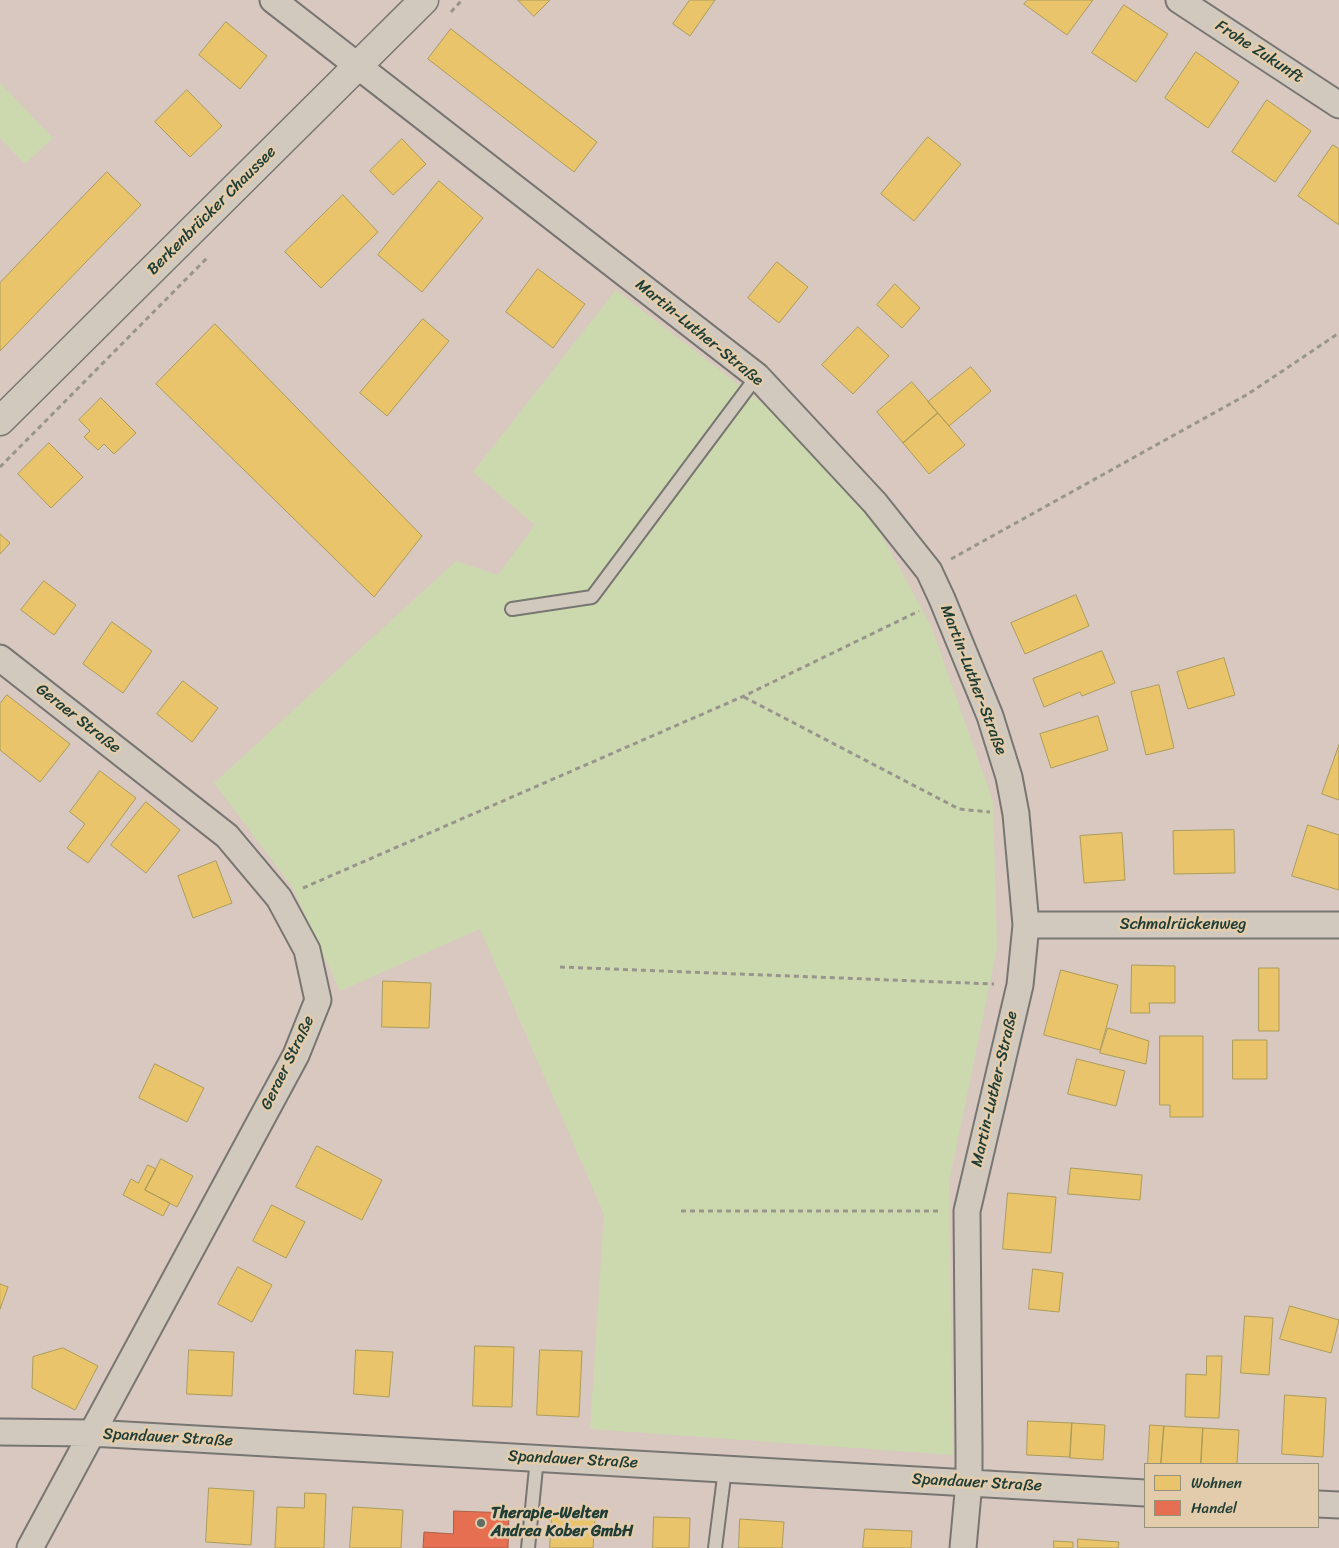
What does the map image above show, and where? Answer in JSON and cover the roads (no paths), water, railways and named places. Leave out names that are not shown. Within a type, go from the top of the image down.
[{"type":"main road","name":"Berkenbrücker Chaussee","points":[[0,421],[424,0]]},
{"type":"street","name":"Martin-Luther-Straße","points":[[273,0],[757,376],[875,503],[929,571],[942,599],[990,716],[1009,777],[1016,814],[1026,925],[1020,985],[966,1211],[969,1482],[963,1548]]},
{"type":"street","name":"Frohe Zukunft","points":[[1179,0],[1339,105]]},
{"type":"street","name":"Geraer Straße","points":[[0,658],[227,836],[279,898],[306,950],[318,1000],[296,1056],[30,1548]]},
{"type":"street","name":"Schmalrückenweg","points":[[1026,925],[1339,925]]},
{"type":"street","name":"Spandauer Straße","points":[[0,1432],[91,1433],[1144,1493]]},
{"type":"street","points":[[1319,1504],[1339,1505]]},
{"type":"lane","points":[[512,609],[592,597],[757,376]]},
{"type":"lane","points":[[528,1548],[537,1458]]},
{"type":"lane","points":[[715,1548],[725,1468]]},
{"type":"place","name":"Therapie-Welten Andrea Kober GmbH","points":[[481,1523]]}]
